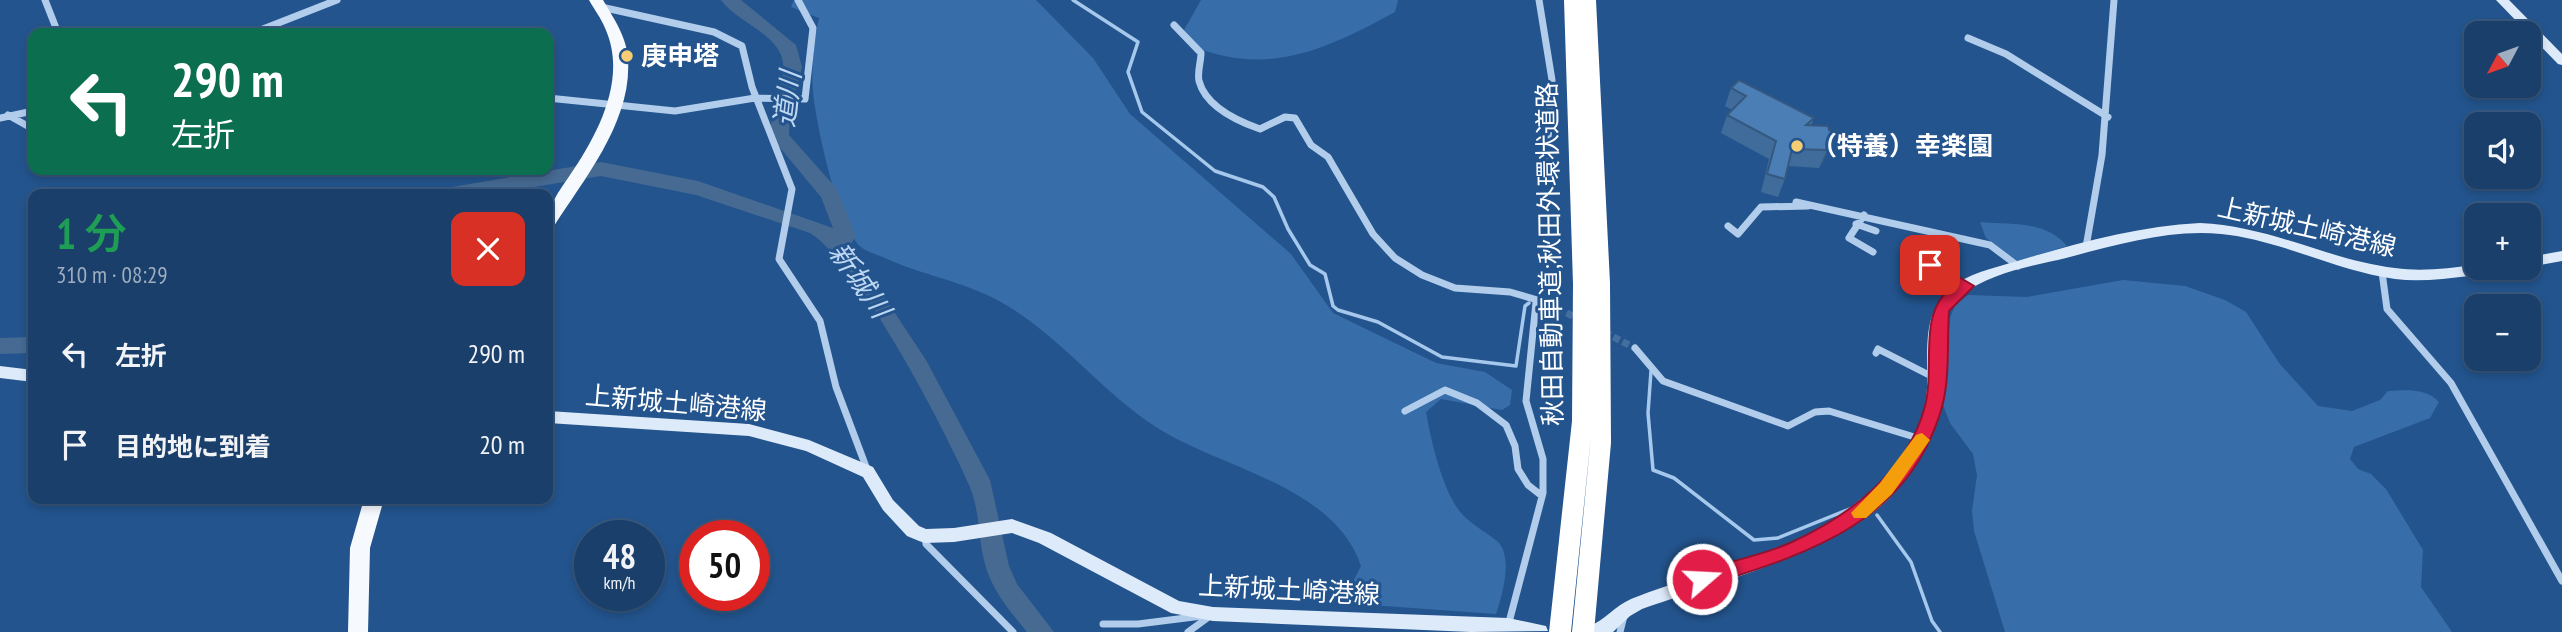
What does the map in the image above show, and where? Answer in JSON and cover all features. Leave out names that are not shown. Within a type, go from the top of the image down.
[{"type":"highway","name":"秋田自動車道;秋田外環状道路","points":[[1560,632],[1582,421],[1582,284],[1572,0]]},
{"type":"highway","name":"秋田自動車道;秋田外環状道路","points":[[1583,632],[1601,443],[1601,283],[1588,0]]},
{"type":"main road","points":[[2502,0],[2562,61]]},
{"type":"main road","points":[[553,214],[609,127],[620,85],[621,61],[613,24],[598,3]]},
{"type":"main road","name":"上新城土崎港線","points":[[1594,632],[1604,630],[1626,609],[1702,579],[1795,550],[1846,523],[1886,489],[1922,440],[1934,404],[1941,309],[1956,292],[1966,286],[2018,266],[2168,228],[2226,230],[2382,272],[2440,275],[2464,272]]},
{"type":"main road","points":[[2541,260],[2562,256]]},
{"type":"main road","points":[[0,372],[28,375]]},
{"type":"main road","name":"上新城土崎港線","points":[[553,417],[749,430],[809,446],[868,472]]},
{"type":"main road","points":[[868,472],[901,522],[925,536]]},
{"type":"main road","points":[[358,632],[357,577],[363,528],[372,504]]},
{"type":"main road","name":"上新城土崎港線","points":[[925,536],[954,535],[1013,526],[1045,538],[1177,608],[1213,614],[1508,626],[1539,631]]},
{"type":"street","points":[[45,0],[56,28]]},
{"type":"street","points":[[266,28],[337,0]]},
{"type":"street","points":[[553,99],[675,111],[755,98],[806,99],[813,29],[798,0]]},
{"type":"street","points":[[1539,0],[1552,80],[1547,155]]},
{"type":"street","points":[[2086,247],[2094,215],[2108,117],[2114,0]]},
{"type":"street","points":[[598,3],[714,32],[738,42],[744,51],[755,98],[792,189],[779,259],[820,321],[836,387],[868,472]]},
{"type":"street","points":[[1174,25],[1201,52],[1199,79],[1205,94],[1239,123],[1260,129],[1285,117],[1295,118],[1311,145],[1328,157],[1373,234],[1395,258],[1422,275],[1455,288],[1510,292],[1536,302],[1548,303]]},
{"type":"street","points":[[1968,38],[2006,54],[2108,117]]},
{"type":"street","points":[[4,117],[28,112]]},
{"type":"street","points":[[4,117],[28,126]]},
{"type":"street","points":[[1796,202],[1990,245],[2018,266]]},
{"type":"street","points":[[1728,226],[1738,234],[1761,207],[1812,205]]},
{"type":"street","points":[[1864,215],[1849,238],[1873,252]]},
{"type":"street","points":[[1857,224],[1876,231]]},
{"type":"street","points":[[1917,266],[1922,263],[1945,271],[1966,286]]},
{"type":"street","points":[[2382,272],[2387,309],[2451,383],[2562,581]]},
{"type":"street","points":[[1508,626],[1542,496],[1543,459],[1525,401],[1536,302]]},
{"type":"street","points":[[1635,348],[1663,381],[1788,426],[1818,411],[1870,422],[1882,429],[1922,440]]},
{"type":"street","points":[[1876,353],[1878,348],[1936,378]]},
{"type":"street","points":[[1405,411],[1445,390],[1475,400],[1500,419],[1515,446],[1514,459],[1529,488],[1542,496]]},
{"type":"street","points":[[925,536],[926,544],[1013,632]]},
{"type":"street","points":[[1620,632],[1626,609]]},
{"type":"street","points":[[1103,624],[1138,624],[1213,614]]},
{"type":"street","points":[[1188,632],[1213,614]]},
{"type":"shaded area","points":[[794,0],[1036,0],[1093,58],[1130,114],[1291,254],[1333,313],[1436,363],[1485,372],[1512,390],[1510,405],[1502,410],[1441,399],[1426,412],[1439,466],[1455,505],[1466,518],[1497,541],[1505,556],[1505,576],[1496,614],[1371,605],[1346,595],[1361,566],[1347,538],[1327,516],[1301,497],[1182,442],[1156,427],[1116,397],[1041,330],[999,301],[861,247],[852,236],[836,198],[819,127],[812,73],[819,18],[791,7]]},
{"type":"shaded area","points":[[1201,0],[1398,0],[1395,12],[1321,47],[1271,59],[1245,59],[1218,55],[1190,45],[1184,30]]},
{"type":"shaded area","points":[[1980,222],[2038,228],[2049,232],[2067,246],[2018,261],[1986,238]]},
{"type":"shaded area","points":[[2123,280],[2185,286],[2225,300],[2246,312],[2279,363],[2318,406],[2352,411],[2380,400],[2388,391],[2402,390],[2422,392],[2439,402],[2430,418],[2354,447],[2350,459],[2358,469],[2371,474],[2386,489],[2423,550],[2421,587],[2452,632],[2005,632],[1974,531],[1972,511],[1977,475],[1973,454],[1950,423],[1943,405],[1950,318],[1955,305],[1968,295],[2027,297]]},
{"type":"building","points":[[1739,80],[1814,118],[1806,125],[1828,126],[1829,130],[1838,131],[1827,150],[1792,149],[1785,179],[1767,174],[1776,141],[1727,115],[1746,96],[1731,88]]},
{"type":"waterway","name":"道川","points":[[730,0],[787,45],[792,55],[793,67],[781,114],[780,137],[830,194],[846,236],[839,244]]},
{"type":"waterway","points":[[1073,0],[1138,42],[1128,72],[1142,112],[1215,171],[1263,187],[1274,197],[1288,229],[1310,265],[1325,274],[1333,306],[1338,310],[1378,322],[1442,357],[1516,366],[1525,306],[1529,303]]},
{"type":"waterway","name":"新城川","points":[[482,189],[601,169],[698,188],[817,228],[833,238],[853,263],[918,366],[982,487],[997,566],[1008,591],[1042,632]]},
{"type":"waterway","name":"新城川","points":[[0,346],[28,345]]},
{"type":"waterway","points":[[1651,371],[1648,413],[1653,470],[1674,478],[1754,540],[1778,538],[1852,508],[1862,500]]},
{"type":"waterway","points":[[1877,515],[1911,562],[1932,621],[1940,632]]},
{"type":"tunnel","points":[[1548,303],[1578,319]]},
{"type":"tunnel","points":[[1604,332],[1635,348]]},
{"type":"slow traffic","points":[[1860,513],[1886,489],[1908,463],[1922,440]]},
{"type":"place","name":"庚申塔","points":[[627,56]]},
{"type":"place","name":"（特養）幸楽園","points":[[1797,146]]},
{"type":"route","points":[[1702,579],[1795,550],[1846,523],[1886,489],[1908,463],[1930,422],[1934,404],[1941,309],[1956,292],[1966,286],[1945,271],[1930,265]]}]
